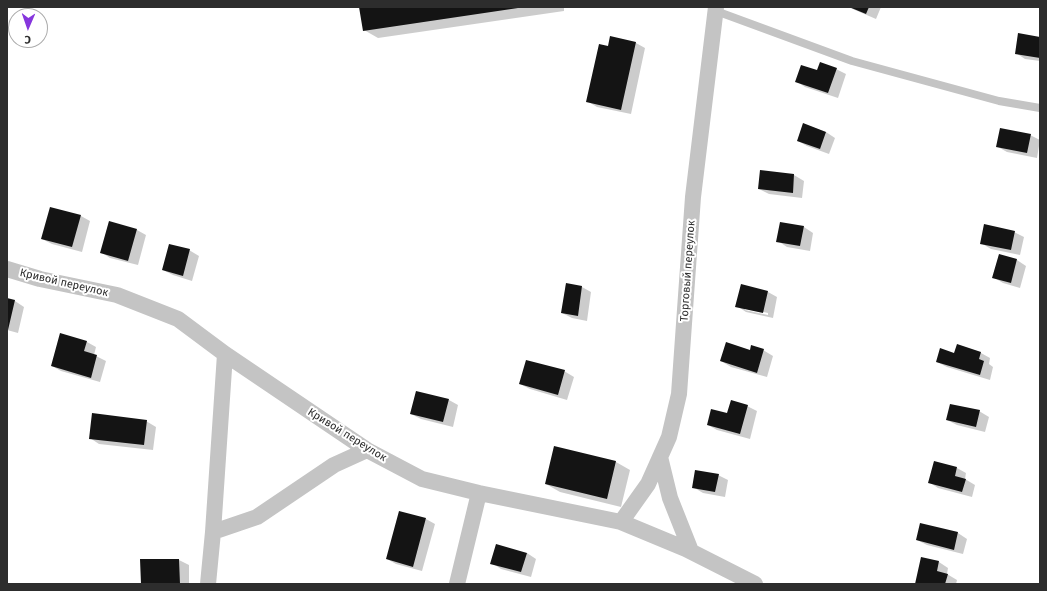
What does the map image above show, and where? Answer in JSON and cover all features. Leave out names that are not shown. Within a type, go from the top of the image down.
[{"type":"street","name":"Торговый переулок","points":[[621,522],[648,484],[669,437],[680,394],[693,197],[716,9]]},
{"type":"street","name":"Кривой переулок","points":[[7,269],[40,279],[117,295],[178,319],[225,354],[367,450],[422,478],[479,493]]},
{"type":"street","points":[[208,584],[225,354]]},
{"type":"street","points":[[213,532],[258,517],[334,465],[367,450]]},
{"type":"street","points":[[660,457],[670,498],[691,551]]},
{"type":"street","points":[[457,584],[479,493],[621,522],[691,551],[755,584]]},
{"type":"lane","points":[[716,9],[852,61],[999,100],[1040,108]]},
{"type":"building","points":[[359,7],[518,7],[518,8],[363,31]]},
{"type":"building","points":[[849,7],[869,7],[866,14]]},
{"type":"building","points":[[1018,33],[1040,37],[1040,58],[1015,54]]},
{"type":"building","points":[[610,36],[636,42],[621,110],[586,102],[599,44],[608,46]]},
{"type":"building","points":[[820,62],[837,68],[828,93],[795,82],[801,65],[817,70]]},
{"type":"building","points":[[803,123],[826,132],[820,149],[797,141]]},
{"type":"building","points":[[1000,128],[1031,134],[1027,153],[996,147]]},
{"type":"building","points":[[760,170],[794,174],[793,193],[758,189]]},
{"type":"building","points":[[50,207],[81,215],[72,247],[41,239]]},
{"type":"building","points":[[109,221],[137,229],[128,261],[100,253]]},
{"type":"building","points":[[780,222],[804,226],[800,246],[776,242]]},
{"type":"building","points":[[984,224],[1015,231],[1011,250],[980,244]]},
{"type":"building","points":[[169,244],[190,249],[183,276],[162,270]]},
{"type":"building","points":[[999,254],[1017,259],[1011,283],[992,278]]},
{"type":"building","points":[[566,283],[582,286],[578,316],[561,313]]},
{"type":"building","points":[[741,284],[768,291],[763,313],[735,307]]},
{"type":"building","points":[[7,298],[15,300],[8,330],[7,330]]},
{"type":"building","points":[[60,333],[87,341],[84,351],[97,355],[91,378],[51,366]]},
{"type":"building","points":[[726,342],[750,350],[751,345],[764,349],[757,373],[720,361]]},
{"type":"building","points":[[957,344],[981,352],[979,359],[984,361],[980,375],[936,362],[940,348],[954,353]]},
{"type":"building","points":[[526,360],[565,370],[558,395],[519,384]]},
{"type":"building","points":[[416,391],[449,399],[443,422],[410,414]]},
{"type":"building","points":[[731,400],[748,405],[740,434],[707,425],[711,409],[727,413]]},
{"type":"building","points":[[950,404],[980,410],[976,427],[946,420]]},
{"type":"building","points":[[92,413],[147,420],[144,445],[89,439]]},
{"type":"building","points":[[554,446],[616,461],[607,499],[545,484]]},
{"type":"building","points":[[934,461],[957,467],[955,476],[966,479],[962,492],[928,483]]},
{"type":"building","points":[[695,470],[719,474],[715,492],[692,488]]},
{"type":"building","points":[[399,511],[426,518],[413,567],[386,559]]},
{"type":"building","points":[[920,523],[958,532],[954,550],[916,540]]},
{"type":"building","points":[[496,544],[527,553],[521,572],[490,564]]},
{"type":"building","points":[[921,557],[939,561],[937,571],[948,574],[945,584],[915,584]]},
{"type":"building","points":[[140,559],[179,559],[180,584],[141,584]]}]
